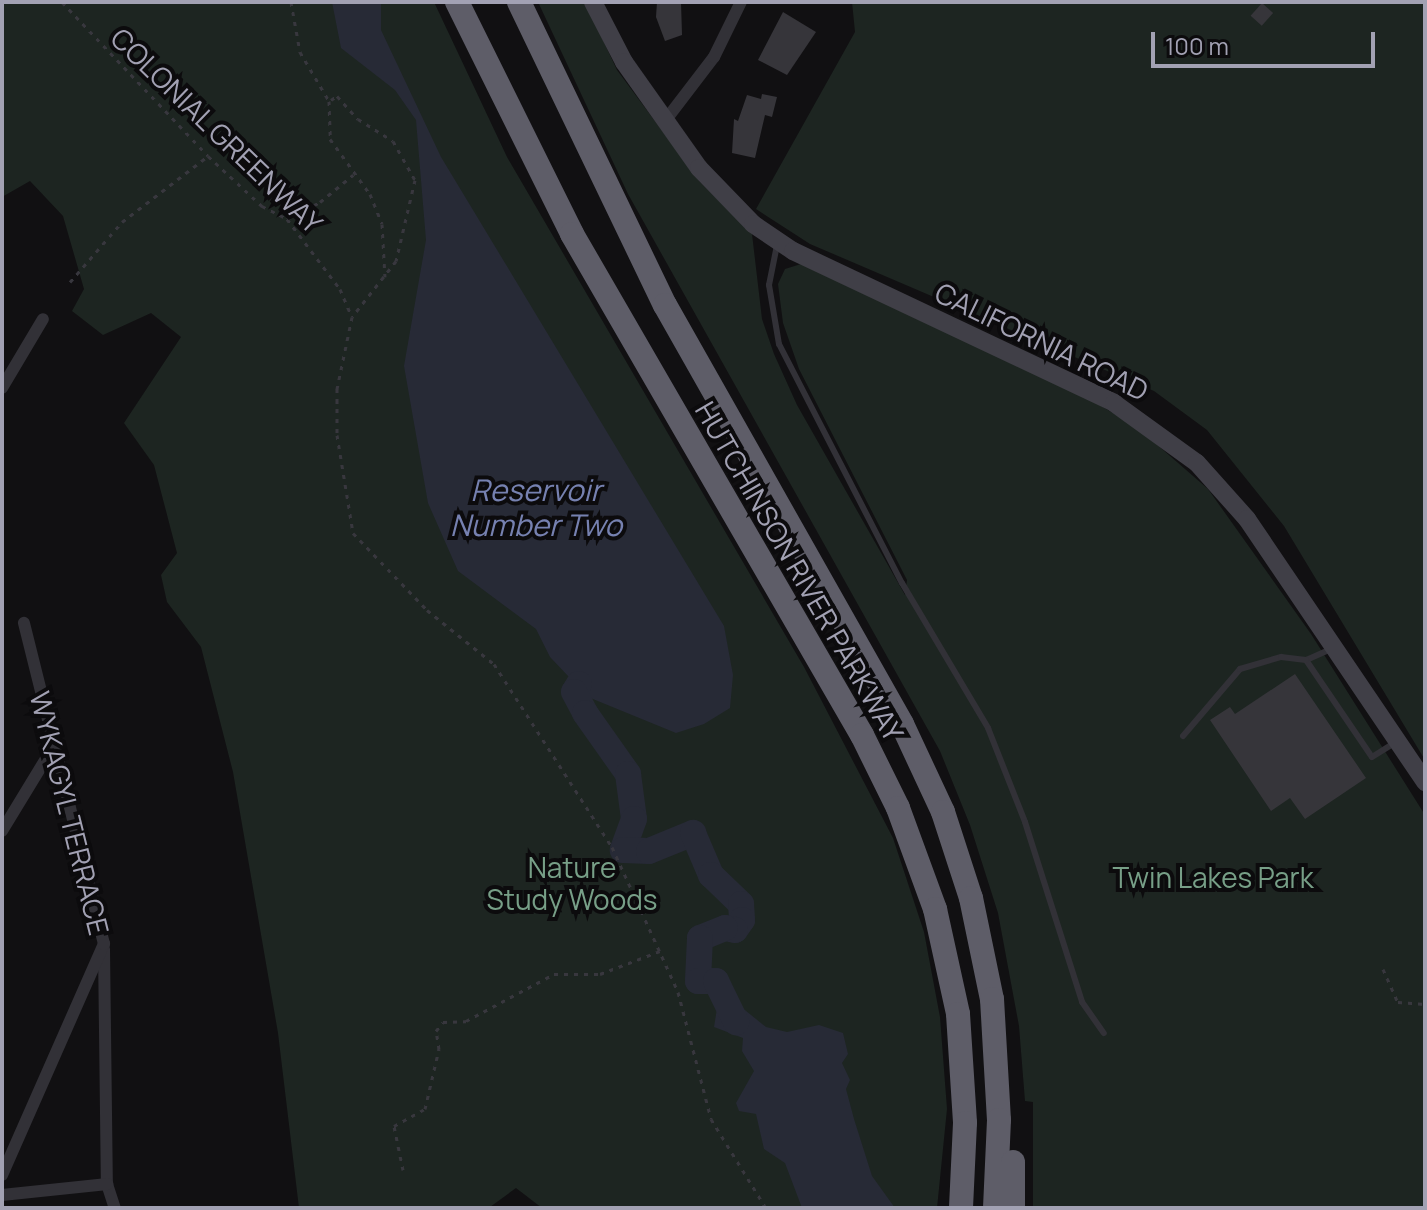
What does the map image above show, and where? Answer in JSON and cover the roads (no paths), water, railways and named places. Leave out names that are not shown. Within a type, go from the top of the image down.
[{"type":"highway","name":"HUTCHINSON RIVER PARKWAY","points":[[457,2],[572,234],[862,735],[898,808],[931,896],[951,974],[963,1068],[964,1170],[961,1208]]},
{"type":"highway","name":"HUTCHINSON RIVER PARKWAY","points":[[519,2],[665,305],[933,788],[981,937],[998,1070],[995,1208]]},
{"type":"highway","points":[[998,1070],[1013,1164],[1013,1208]]},
{"type":"highway","points":[[951,1208],[964,1170]]},
{"type":"main road","name":"CALIFORNIA ROAD","points":[[593,2],[624,62],[719,192],[778,241],[1088,390],[1165,436],[1234,501],[1425,782]]},
{"type":"street","points":[[665,121],[714,57],[741,2]]},
{"type":"street","points":[[2,388],[43,319]]},
{"type":"street","name":"WYKAGYL TERRACE","points":[[2,1175],[104,944],[24,623]]},
{"type":"street","points":[[2,831],[53,747]]},
{"type":"street","points":[[104,944],[107,1184],[115,1208]]},
{"type":"street","points":[[2,1195],[107,1184]]},
{"type":"lane","points":[[778,241],[769,285],[779,344],[902,583],[988,728],[1025,822],[1082,1002],[1104,1033]]},
{"type":"lane","points":[[1183,736],[1240,669],[1281,657],[1306,660],[1334,647]]},
{"type":"lane","points":[[1306,660],[1372,757],[1398,742]]},
{"type":"water","name":"Reservoir Number Two","points":[[332,2],[381,2],[381,30],[441,157],[724,626],[733,675],[730,708],[704,724],[676,733],[588,697],[550,657],[536,629],[458,571],[428,503],[404,366],[426,240],[416,120],[395,90],[341,48]]},
{"type":"water","points":[[720,990],[766,1027],[787,1032],[819,1025],[843,1033],[848,1054],[842,1063],[850,1080],[846,1089],[854,1119],[872,1176],[895,1208],[802,1208],[785,1163],[764,1149],[756,1114],[739,1111],[736,1103],[754,1071],[742,1051],[743,1038],[714,1027]]},
{"type":"waterway","points":[[579,684],[574,692],[585,713],[628,774],[634,819],[623,850],[649,851],[693,833],[711,875],[741,904],[742,920],[735,930],[725,928],[700,938],[698,981],[716,981],[736,1022]]},
{"type":"park label","name":"Twin Lakes Park","points":[[1213,877]]},
{"type":"park label","name":"Nature Study Woods","points":[[572,883]]}]
